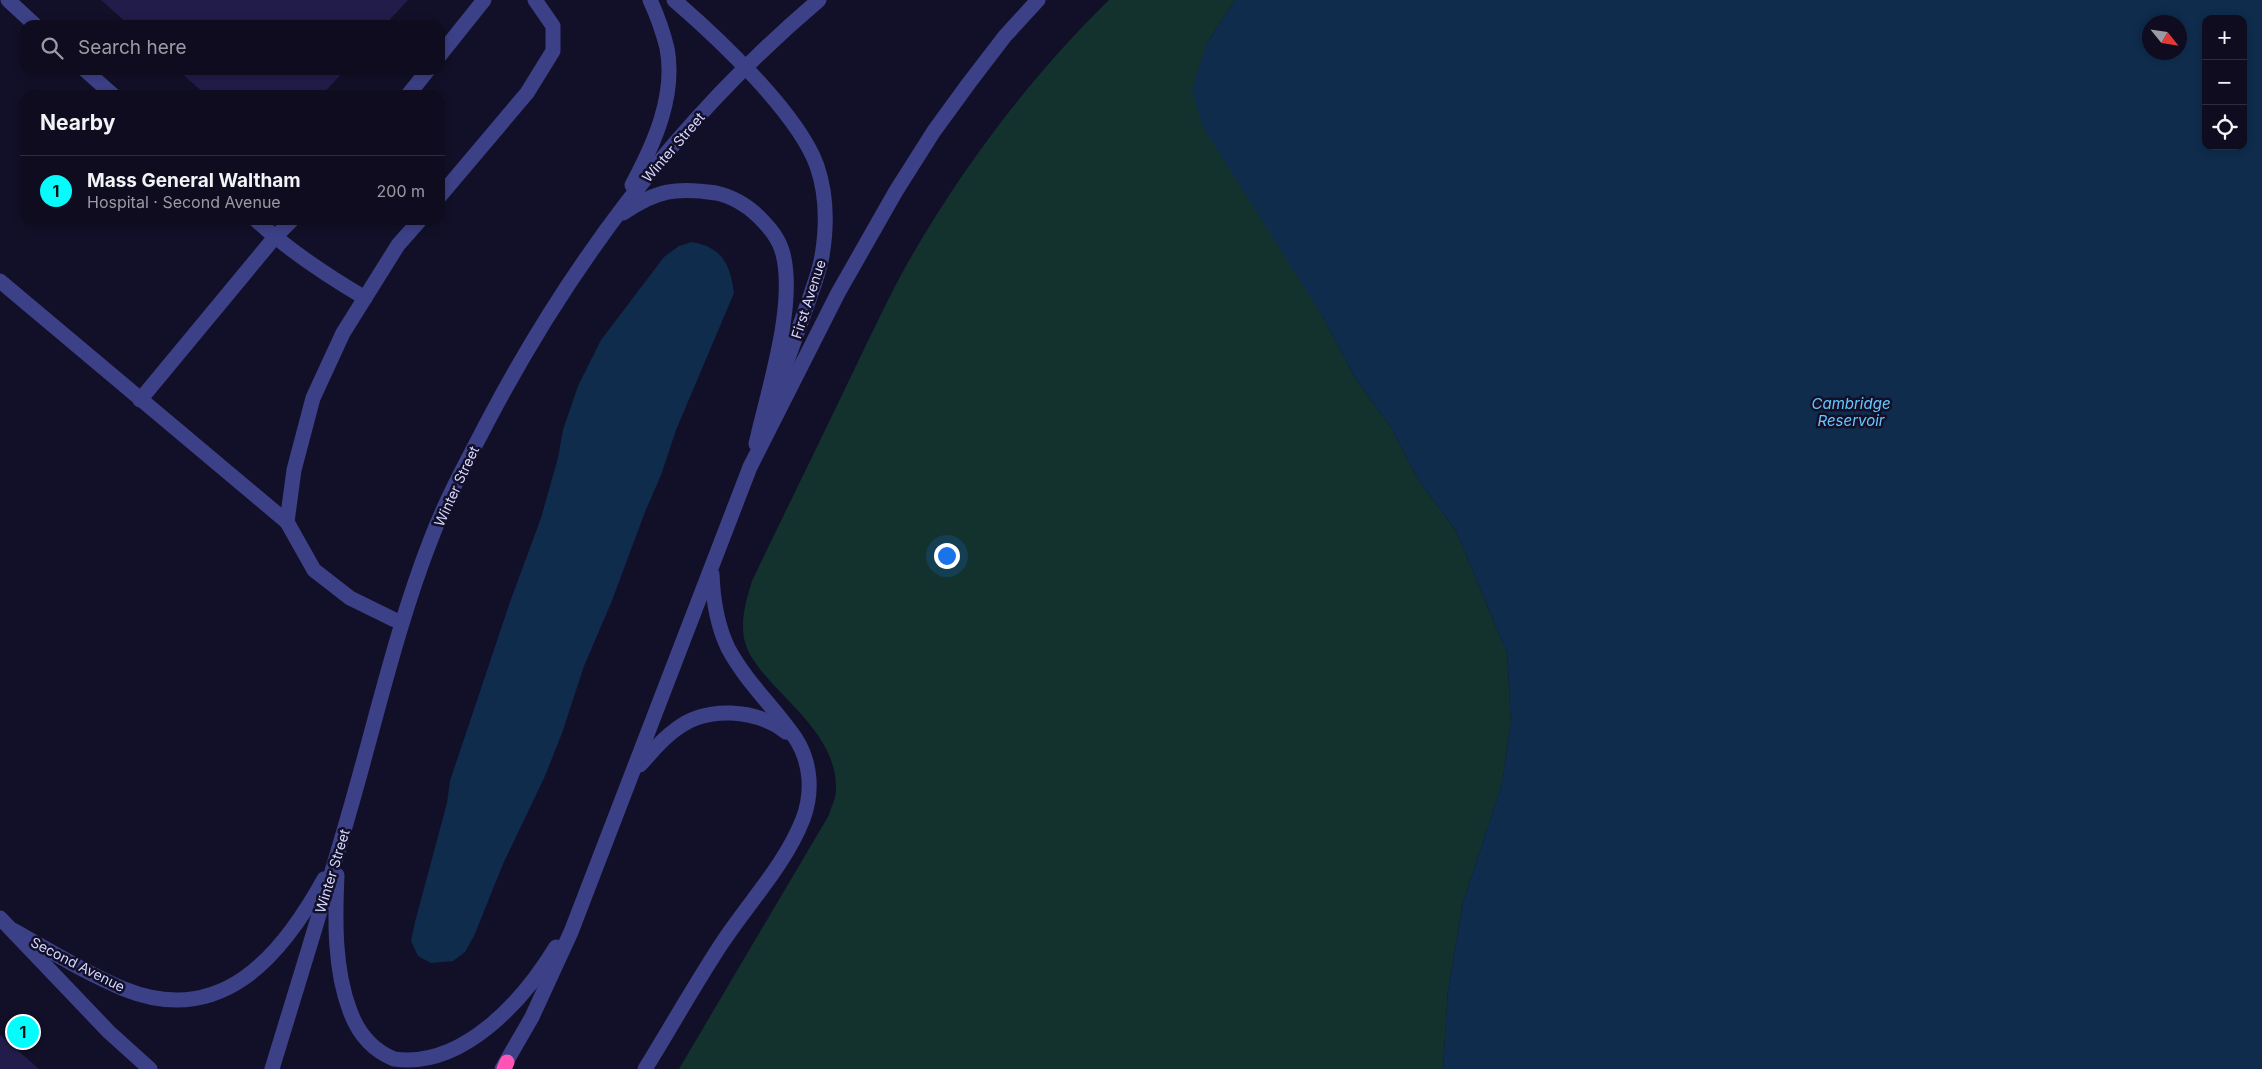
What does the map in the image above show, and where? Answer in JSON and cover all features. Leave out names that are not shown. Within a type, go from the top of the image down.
[{"type":"street","points":[[8,0],[30,20]]},
{"type":"street","points":[[445,49],[484,0]]},
{"type":"street","points":[[445,190],[528,93],[553,51],[553,26],[536,0]]},
{"type":"street","points":[[614,220],[652,143],[665,105],[669,78],[667,48],[650,0]]},
{"type":"street","name":"First Avenue","points":[[674,0],[696,19],[774,101],[804,142],[816,165],[824,195],[826,224],[822,258],[750,467]]},
{"type":"street","name":"Winter Street","points":[[272,1069],[340,846],[402,623],[432,536],[482,432],[540,326],[575,272],[614,220],[682,136],[745,69],[819,0]]},
{"type":"street","points":[[504,1067],[542,997],[584,900],[750,467],[838,293],[896,191],[934,132],[969,83],[1005,36],[1038,0]]},
{"type":"street","points":[[91,75],[107,90]]},
{"type":"street","points":[[412,90],[424,75]]},
{"type":"street","points":[[614,220],[638,203],[663,192],[688,189],[723,194],[749,207],[772,229],[783,253],[786,286],[785,319],[750,467]]},
{"type":"street","points":[[262,225],[325,274],[365,298]]},
{"type":"street","points":[[140,400],[287,225]]},
{"type":"street","points":[[288,522],[294,470],[313,398],[342,333],[398,245],[416,225]]},
{"type":"street","points":[[0,281],[288,522],[314,570],[350,598],[402,623]]},
{"type":"street","points":[[645,1069],[722,943],[780,861],[803,818],[810,780],[805,759],[796,739],[744,673],[728,647],[713,599],[711,568]]},
{"type":"street","points":[[633,772],[657,745],[676,728],[697,718],[716,713],[740,714],[762,719],[780,727],[796,739]]},
{"type":"street","points":[[340,846],[336,894],[337,929],[342,980],[350,1011],[364,1036],[373,1047],[384,1055],[408,1063],[431,1062],[452,1058],[486,1035],[512,1009],[541,971],[584,900]]},
{"type":"street","name":"Second Avenue","points":[[13,930],[125,989],[172,1000],[185,1001],[207,996],[235,985],[256,970],[274,952],[310,904],[340,846]]},
{"type":"street","name":"Second Avenue","points":[[0,918],[109,1032],[150,1069]]},
{"type":"green space","points":[[1109,0],[1235,0],[1206,45],[1323,317],[1355,378],[1390,426],[1418,479],[1456,531],[1507,653],[1511,721],[1502,784],[1463,902],[1448,991],[1443,1069],[679,1069],[829,815],[836,793],[835,773],[824,744],[805,718],[761,670],[747,648],[744,640],[743,622],[745,605],[752,581],[882,312],[928,228],[974,159],[1025,92],[1052,60]]},
{"type":"water","name":"Cambridge Reservoir","points":[[1235,0],[2262,0],[2262,1069],[1443,1069],[1448,991],[1463,902],[1502,784],[1511,721],[1507,653],[1456,531],[1418,479],[1390,426],[1355,378],[1323,317],[1203,127],[1192,90],[1206,45]]},
{"type":"water","points":[[692,242],[711,248],[723,259],[730,274],[734,293],[676,430],[661,475],[584,666],[562,733],[545,776],[503,864],[474,936],[465,952],[453,961],[431,963],[418,956],[411,941],[447,803],[450,781],[510,602],[541,518],[558,458],[563,430],[578,386],[601,340],[664,257],[679,246]]},
{"type":"building","points":[[101,0],[408,0],[390,20],[123,20]]},
{"type":"building","points":[[184,75],[340,75],[327,90],[200,90]]},
{"type":"building","points":[[0,1035],[39,1069],[0,1069]]},
{"type":"place","name":"Mass General Waltham","points":[[23,1032]]}]
